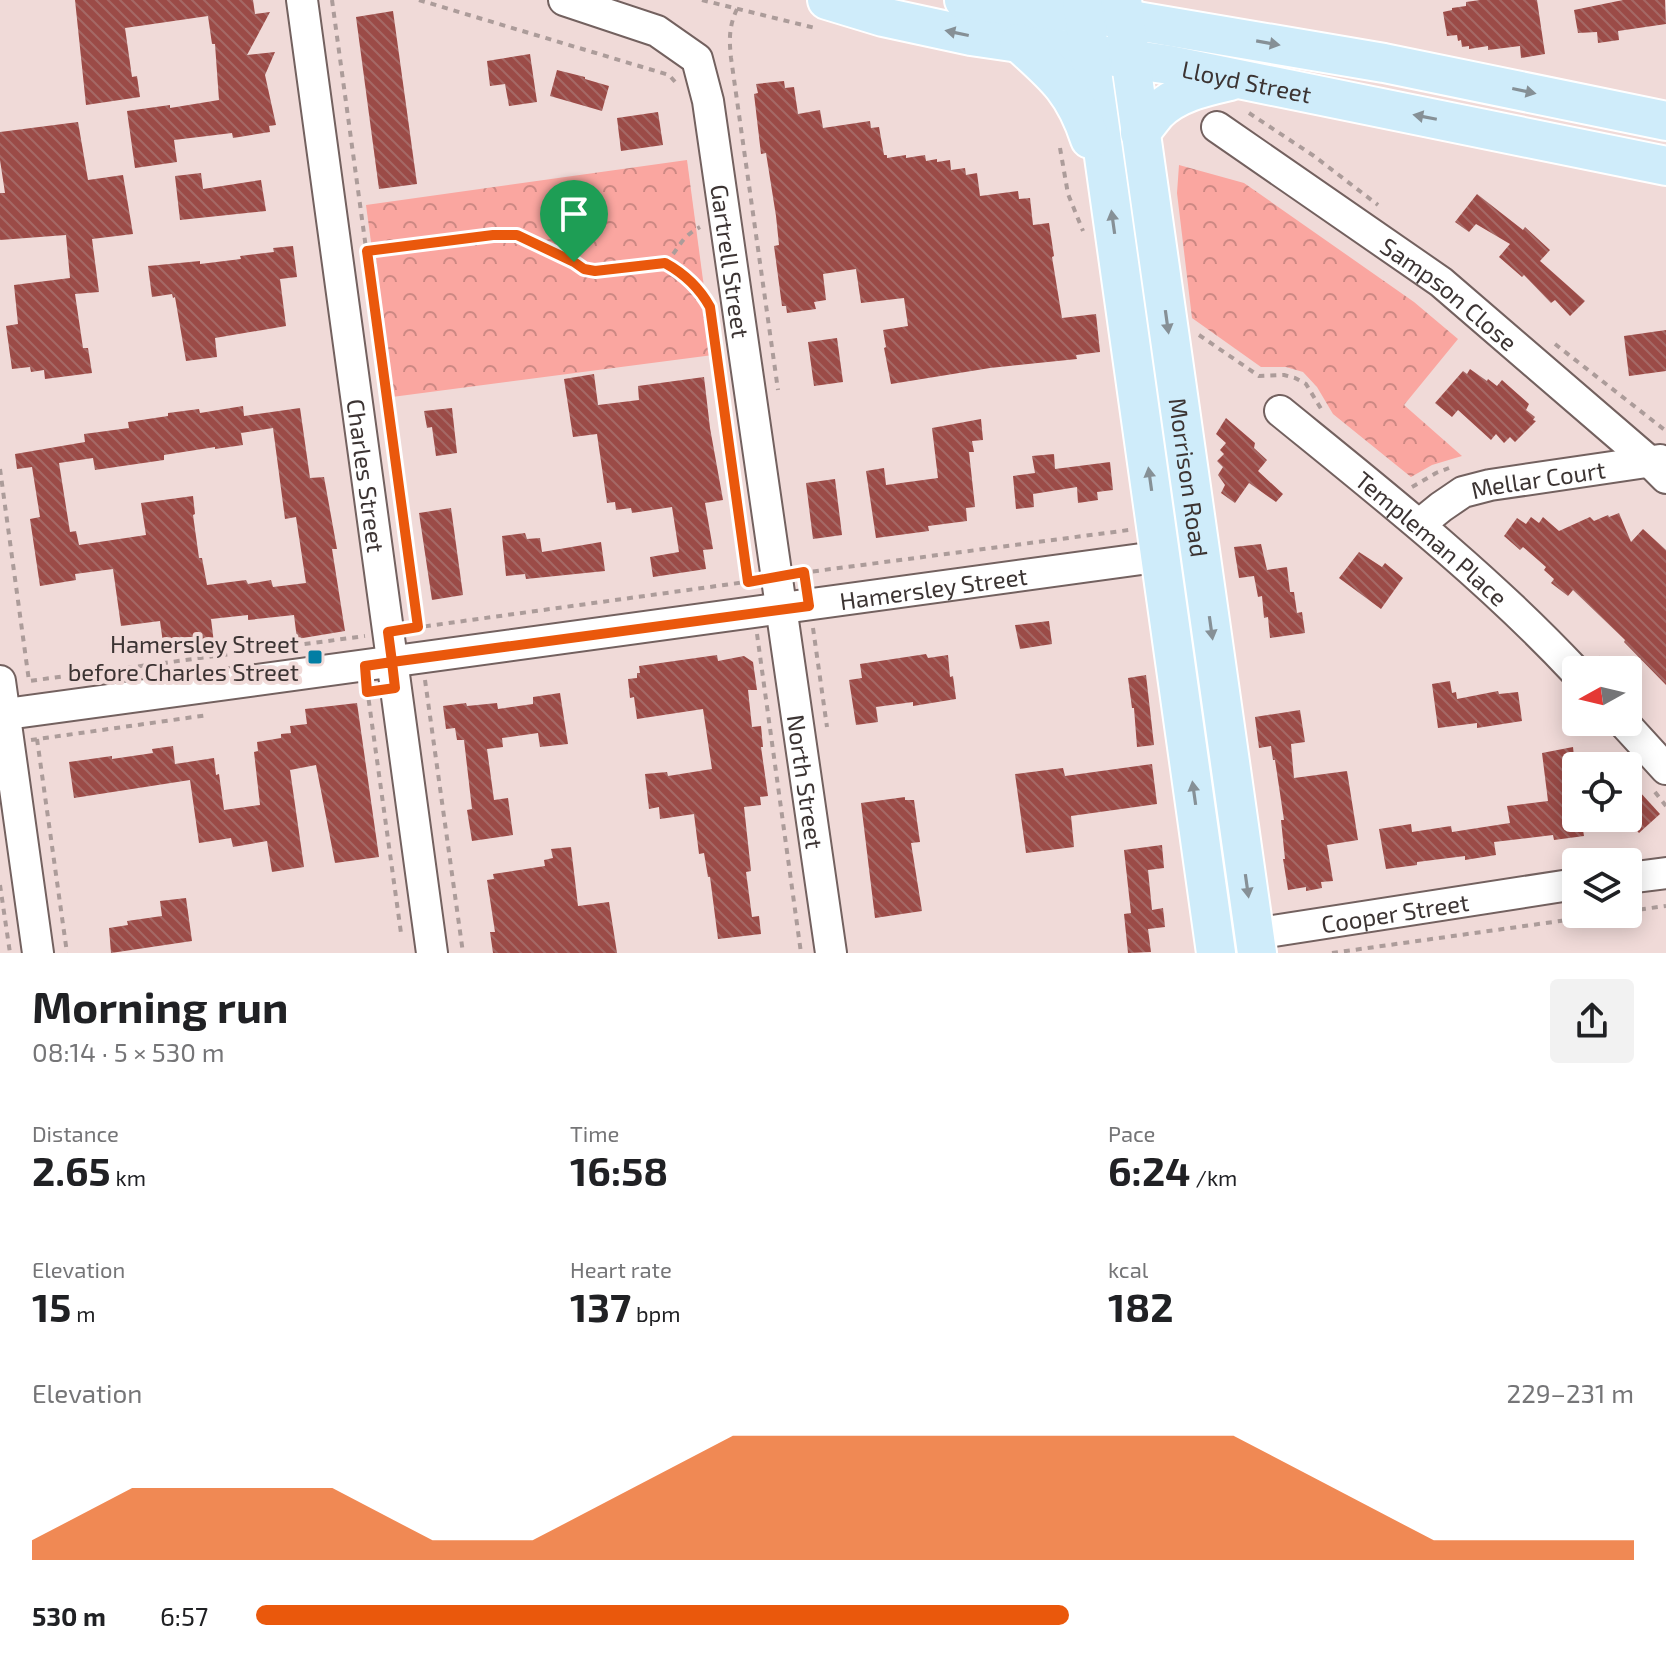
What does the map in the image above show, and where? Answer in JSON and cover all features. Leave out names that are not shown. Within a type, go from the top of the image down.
[{"type":"main road","name":"Lloyd Street","points":[[827,0],[883,17],[971,36],[1129,58],[1246,99],[1666,166]]},
{"type":"main road","points":[[1168,0],[1191,30]]},
{"type":"main road","name":"Lloyd Street","points":[[982,1],[1124,10],[1191,30],[1384,63],[1666,121]]},
{"type":"main road","name":"Morrison Road","points":[[1083,7],[1215,947]]},
{"type":"main road","name":"Morrison Road","points":[[1124,10],[1256,944]]},
{"type":"main road","points":[[1019,43],[1069,93],[1081,113],[1107,179]]},
{"type":"main road","points":[[1140,133],[1159,110],[1181,95],[1204,87],[1246,99]]},
{"type":"street","name":"Charles Street","points":[[302,0],[388,632],[380,677],[432,953]]},
{"type":"street","name":"Gartrell Street","points":[[564,0],[657,31],[697,59],[708,101],[781,609]]},
{"type":"street","name":"Sampson Close","points":[[1217,127],[1441,282],[1661,466]]},
{"type":"street","name":"Templeman Place","points":[[1280,411],[1420,524],[1562,657]]},
{"type":"street","name":"Mellar Court","points":[[1420,524],[1463,492],[1490,485],[1661,466]]},
{"type":"street","name":"Hamersley Street","points":[[12,728],[380,677],[423,658],[1200,551]]},
{"type":"street","name":"North Street","points":[[781,609],[831,953]]},
{"type":"street","points":[[0,681],[12,728],[38,953]]},
{"type":"street","points":[[1636,736],[1666,769]]},
{"type":"street","points":[[1642,869],[1666,873]]},
{"type":"street","name":"Cooper Street","points":[[1215,947],[1256,944],[1562,875]]},
{"type":"path","points":[[332,0],[418,627]]},
{"type":"path","points":[[419,0],[669,75],[681,89]]},
{"type":"path","points":[[737,9],[730,24],[731,58],[779,401]]},
{"type":"path","points":[[367,251],[517,235],[584,269],[595,271],[665,263],[684,237],[700,227]]},
{"type":"path","points":[[665,263],[690,279],[710,307],[708,291]]},
{"type":"path","points":[[725,414],[776,577],[781,609],[801,953]]},
{"type":"path","points":[[0,469],[29,681],[1136,529]]},
{"type":"path","points":[[423,658],[463,953]]},
{"type":"path","points":[[380,677],[402,938]]},
{"type":"path","points":[[67,953],[12,728],[210,715]]},
{"type":"path","points":[[0,885],[10,953]]},
{"type":"path","points":[[1642,909],[1666,906]]},
{"type":"path","points":[[1332,953],[1562,921]]},
{"type":"green space","points":[[687,160],[713,355],[392,397],[366,205]]},
{"type":"green space","points":[[1179,165],[1244,183],[1414,302],[1458,339],[1404,405],[1462,456],[1432,465],[1411,477],[1333,414],[1317,387],[1303,372],[1286,367],[1261,367],[1192,318],[1177,193]]},
{"type":"building","points":[[75,0],[253,0],[255,14],[270,12],[247,55],[275,52],[265,75],[276,125],[269,126],[270,132],[233,138],[232,133],[174,140],[177,162],[135,168],[127,111],[219,100],[215,44],[212,44],[208,16],[125,28],[132,77],[137,76],[140,97],[86,105]]},
{"type":"building","points":[[1537,0],[1545,54],[1521,58],[1520,46],[1469,49],[1469,46],[1462,47],[1457,35],[1447,36],[1443,12],[1466,6],[1466,2]]},
{"type":"building","points":[[1623,0],[1665,0],[1666,24],[1618,31],[1619,40],[1598,43],[1597,32],[1578,33],[1574,10]]},
{"type":"building","points":[[393,11],[417,184],[379,189],[356,17]]},
{"type":"building","points":[[530,54],[537,102],[509,106],[505,84],[490,86],[487,61]]},
{"type":"building","points":[[557,70],[609,86],[602,111],[550,96]]},
{"type":"building","points":[[784,81],[785,88],[794,87],[798,114],[820,110],[823,128],[870,121],[871,128],[879,127],[887,158],[925,155],[926,161],[950,160],[951,170],[965,168],[966,175],[977,173],[980,196],[1018,191],[1019,199],[1030,198],[1033,225],[1049,223],[1062,318],[1096,314],[1100,352],[1076,355],[1077,359],[990,368],[891,384],[883,330],[908,326],[904,298],[861,303],[856,269],[823,274],[826,300],[814,302],[816,309],[787,313],[786,306],[782,306],[774,246],[779,245],[776,216],[766,153],[761,154],[754,94],[758,93],[756,84]]},
{"type":"building","points":[[658,112],[663,145],[621,151],[617,118]]},
{"type":"building","points":[[78,122],[88,180],[123,175],[133,234],[92,239],[99,292],[75,294],[83,348],[88,348],[92,373],[45,379],[44,370],[31,372],[30,367],[12,369],[6,326],[18,324],[14,285],[70,278],[66,235],[0,240],[0,193],[5,193],[0,132]]},
{"type":"building","points":[[201,173],[203,189],[261,180],[266,211],[180,220],[175,176]]},
{"type":"building","points":[[1477,194],[1523,230],[1525,227],[1550,250],[1540,261],[1585,301],[1570,316],[1555,300],[1551,303],[1524,275],[1522,277],[1499,257],[1510,244],[1476,224],[1469,232],[1455,222]]},
{"type":"building","points":[[293,246],[297,277],[280,279],[286,326],[215,338],[217,357],[186,361],[175,297],[172,294],[152,297],[148,266],[241,259],[240,256]]},
{"type":"building","points":[[1666,330],[1666,371],[1629,376],[1624,336]]},
{"type":"building","points":[[837,338],[843,382],[814,386],[808,342]]},
{"type":"building","points":[[1470,369],[1497,386],[1502,380],[1529,404],[1526,410],[1536,421],[1515,442],[1510,437],[1504,443],[1496,434],[1491,440],[1458,410],[1452,417],[1435,403],[1463,371],[1467,374]]},
{"type":"building","points":[[594,374],[598,405],[639,400],[638,386],[704,377],[723,500],[705,503],[713,549],[703,550],[706,569],[653,577],[650,557],[679,552],[672,507],[632,513],[631,508],[616,510],[615,502],[607,503],[597,434],[573,437],[564,379]]},
{"type":"building","points":[[243,406],[244,416],[300,408],[310,478],[324,477],[337,549],[332,549],[345,631],[297,639],[294,615],[248,620],[248,615],[211,619],[214,643],[166,645],[166,642],[163,643],[160,621],[121,626],[113,569],[75,574],[76,580],[40,586],[30,519],[40,517],[32,467],[17,469],[15,454],[85,442],[84,434],[129,428],[128,422],[168,416],[168,413],[199,409],[200,413]],"holes":[[[273,428],[285,519],[296,517],[306,583],[273,587],[271,580],[248,584],[246,580],[207,585],[202,558],[199,558],[193,496],[141,503],[146,535],[79,545],[76,531],[70,532],[59,463],[93,458],[95,470],[164,460],[164,455],[243,445],[241,433]]]},
{"type":"building","points":[[452,408],[457,453],[436,456],[432,427],[427,428],[424,411]]},
{"type":"building","points":[[1226,418],[1255,443],[1254,448],[1267,460],[1258,471],[1283,494],[1276,502],[1249,483],[1235,503],[1221,493],[1225,485],[1218,475],[1223,467],[1217,461],[1224,454],[1220,450],[1226,443],[1216,434]]},
{"type":"building","points":[[981,419],[983,440],[972,441],[974,452],[969,452],[975,507],[966,508],[967,521],[928,526],[929,531],[876,538],[866,471],[884,468],[886,485],[938,478],[932,428]]},
{"type":"building","points":[[1054,454],[1055,469],[1110,462],[1113,490],[1097,492],[1098,500],[1078,503],[1077,487],[1033,494],[1034,507],[1016,509],[1013,476],[1035,473],[1032,456]]},
{"type":"building","points":[[835,479],[842,535],[813,539],[806,483]]},
{"type":"building","points":[[451,508],[463,595],[432,600],[419,513]]},
{"type":"building","points":[[1619,513],[1631,542],[1643,529],[1666,550],[1666,685],[1642,660],[1642,656],[1638,656],[1573,590],[1568,596],[1551,583],[1554,579],[1544,570],[1546,567],[1523,547],[1520,550],[1504,536],[1517,518],[1526,524],[1531,517],[1539,523],[1543,517],[1559,531],[1590,517],[1594,521]]},
{"type":"building","points":[[525,533],[527,539],[540,538],[542,552],[601,542],[605,571],[526,579],[525,574],[506,576],[502,536]]},
{"type":"building","points":[[1261,544],[1267,570],[1287,567],[1290,592],[1294,592],[1297,613],[1302,612],[1305,633],[1270,638],[1268,617],[1264,618],[1262,596],[1258,597],[1254,576],[1239,578],[1234,547]]},
{"type":"building","points":[[1359,552],[1382,567],[1385,563],[1403,578],[1381,609],[1339,578]]},
{"type":"building","points":[[1049,621],[1052,644],[1020,649],[1015,625]]},
{"type":"building","points":[[926,654],[928,658],[948,655],[956,699],[913,706],[913,702],[876,707],[878,722],[856,725],[849,680],[862,678],[860,664]]},
{"type":"building","points":[[717,655],[718,661],[744,656],[753,662],[757,690],[748,690],[752,727],[761,726],[768,796],[760,797],[761,805],[744,807],[751,871],[746,872],[752,917],[759,916],[761,934],[718,939],[710,877],[704,853],[699,854],[694,814],[660,819],[659,807],[649,809],[645,774],[667,772],[668,776],[712,769],[703,709],[637,719],[628,679],[637,678],[639,666]]},
{"type":"building","points":[[1146,675],[1154,745],[1137,747],[1128,678]]},
{"type":"building","points":[[1450,681],[1452,693],[1456,692],[1457,699],[1498,691],[1499,694],[1518,692],[1522,721],[1477,728],[1477,723],[1438,728],[1432,684]]},
{"type":"building","points":[[560,693],[568,744],[540,747],[538,733],[502,738],[503,747],[487,749],[494,800],[508,798],[513,835],[472,841],[467,810],[472,809],[464,740],[457,740],[455,728],[446,729],[443,706],[497,703],[498,709],[533,704],[533,697]]},
{"type":"building","points":[[357,703],[379,857],[335,863],[316,765],[290,770],[304,867],[272,872],[267,841],[233,847],[231,838],[199,843],[190,780],[74,798],[69,762],[153,753],[152,749],[173,746],[175,764],[214,758],[224,810],[260,805],[254,752],[258,751],[257,742],[281,738],[281,734],[291,733],[290,726],[307,724],[305,709]]},
{"type":"building","points":[[1300,710],[1305,742],[1291,744],[1294,778],[1347,771],[1358,840],[1327,845],[1333,881],[1321,882],[1322,888],[1306,891],[1306,887],[1288,890],[1283,859],[1281,820],[1284,820],[1275,760],[1271,746],[1259,748],[1255,717]]},
{"type":"building","points":[[1573,747],[1574,752],[1562,752],[1562,832],[1583,832],[1584,836],[1554,840],[1553,835],[1494,842],[1496,855],[1417,862],[1417,865],[1386,869],[1379,829],[1411,824],[1412,832],[1451,826],[1452,832],[1510,823],[1507,806],[1548,801],[1542,753]]},
{"type":"building","points":[[1152,764],[1157,804],[1071,816],[1074,847],[1026,853],[1015,774],[1063,768],[1065,776]]},
{"type":"building","points":[[1642,794],[1660,814],[1642,830]]},
{"type":"building","points":[[905,797],[905,800],[914,800],[920,842],[911,843],[922,911],[875,918],[861,803]]},
{"type":"building","points":[[1162,845],[1164,868],[1148,870],[1152,910],[1163,908],[1165,927],[1148,929],[1151,952],[1128,953],[1124,914],[1131,913],[1124,850]]},
{"type":"building","points":[[571,847],[578,906],[609,902],[617,953],[493,953],[490,932],[495,932],[487,880],[494,879],[493,874],[545,866],[544,860],[553,858],[551,849]]},
{"type":"building","points":[[186,898],[192,941],[111,953],[109,928],[128,925],[127,921],[162,916],[160,901]]},
{"type":"place","name":"Hamersley Street before Charles Street","points":[[315,657]]},
{"type":"route","points":[[574,262],[517,235],[493,235],[367,251],[418,627],[388,632],[392,662],[365,666],[367,692],[395,688],[392,662],[809,606],[804,572],[748,582],[710,307],[703,294],[690,279],[665,263],[595,271],[584,269],[574,262]]}]
